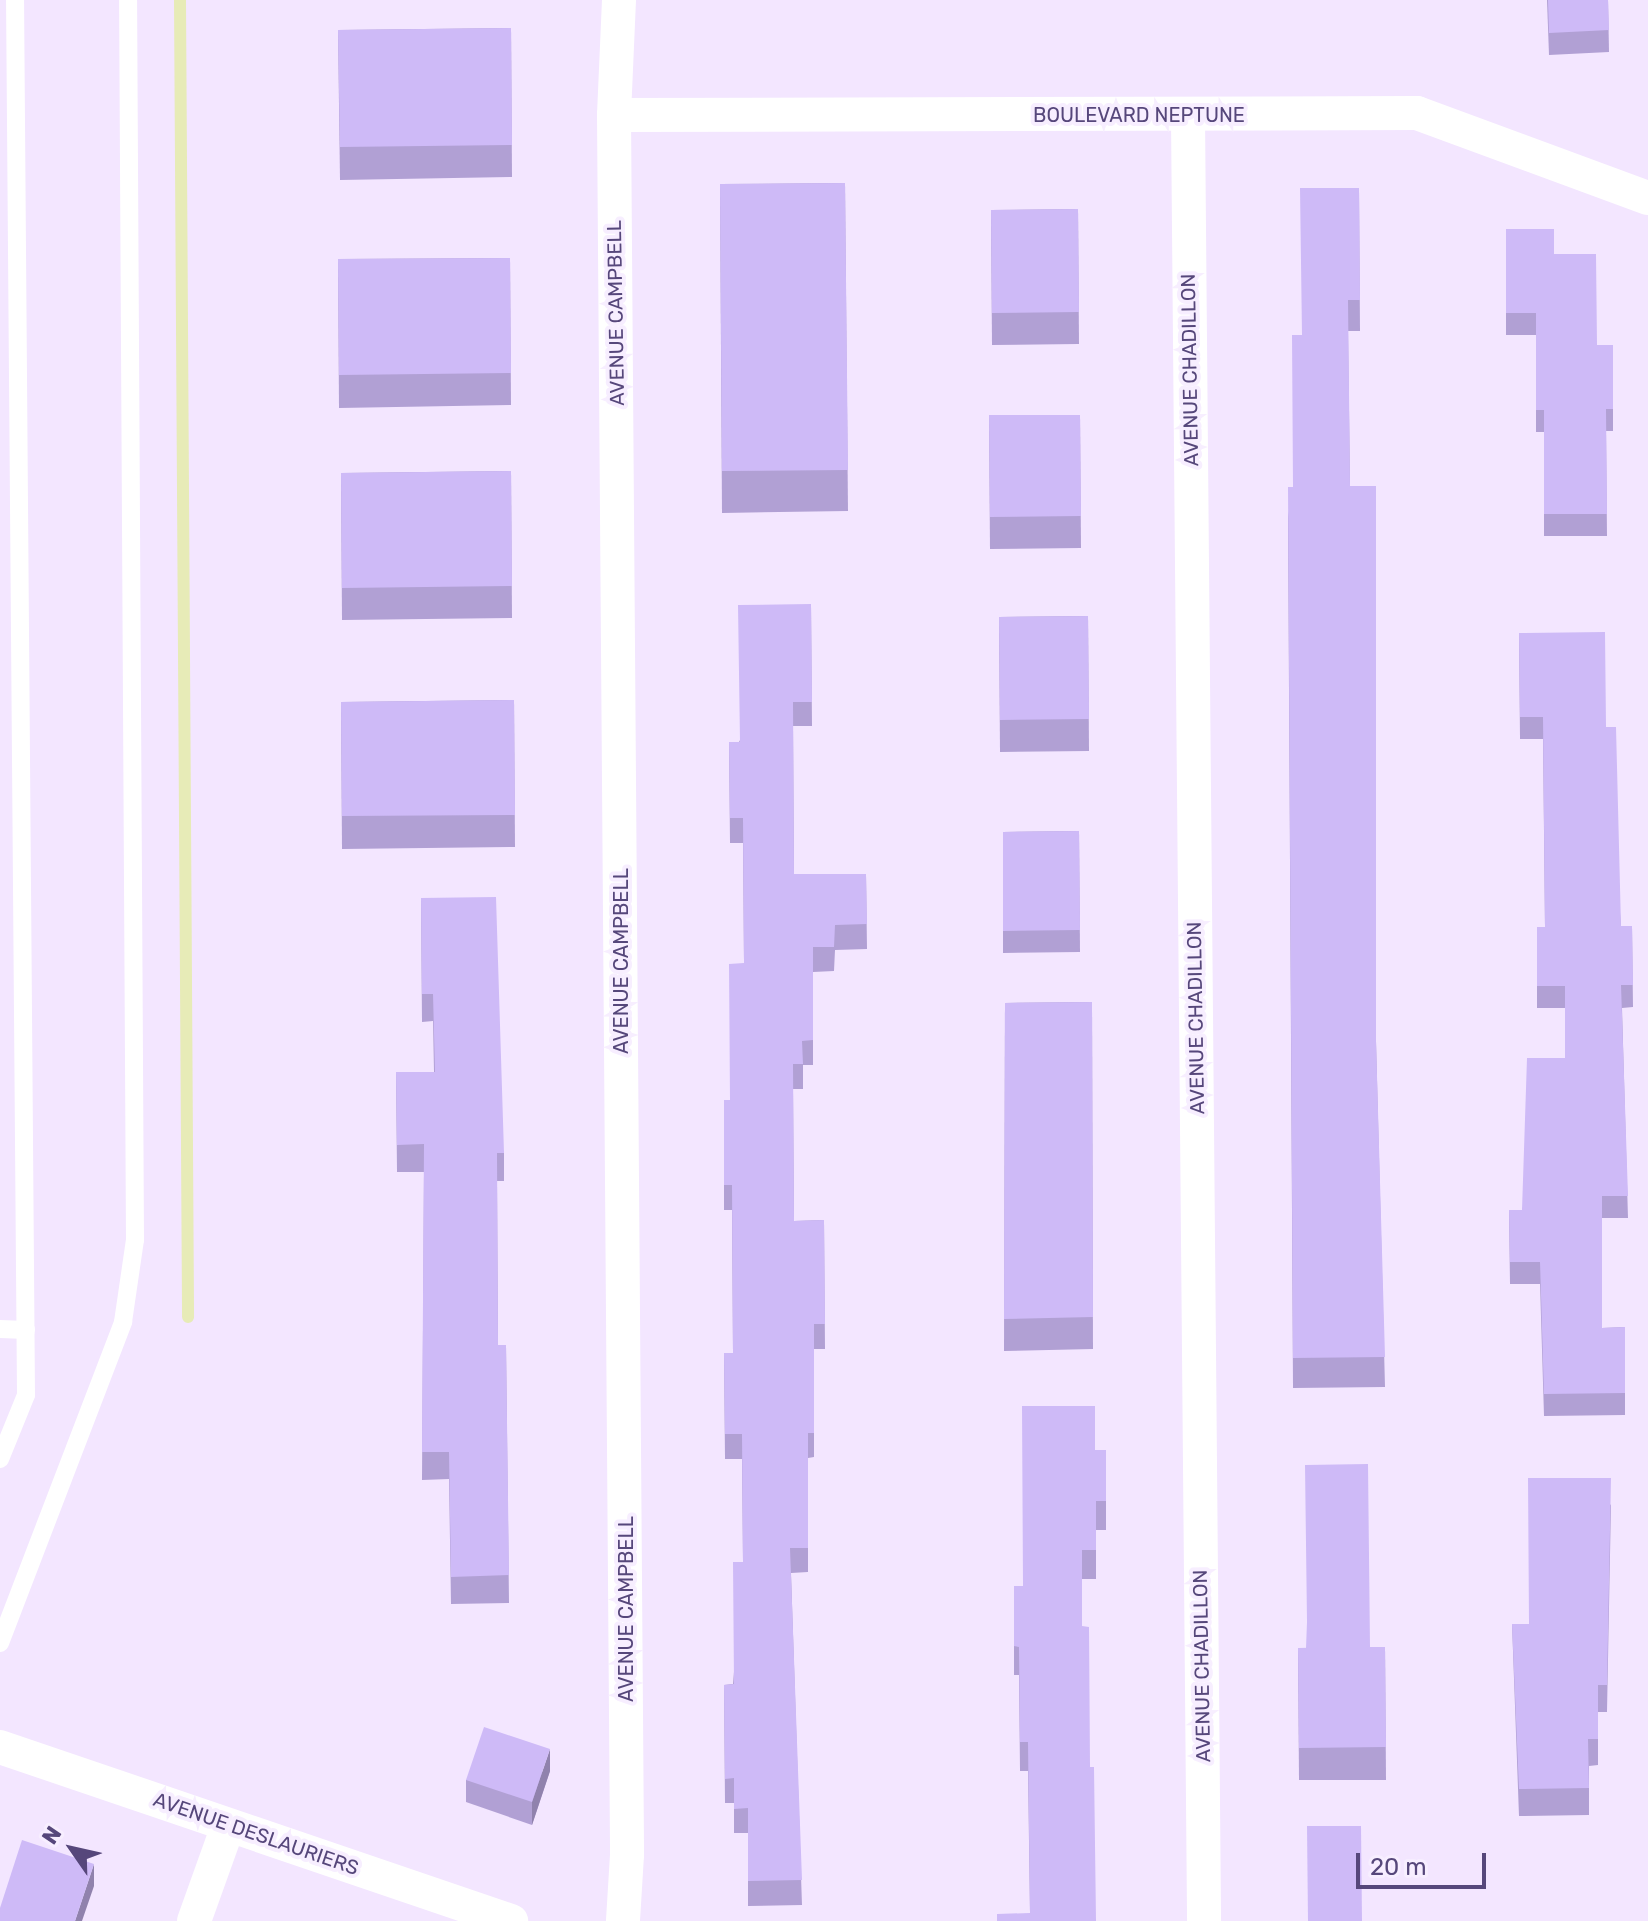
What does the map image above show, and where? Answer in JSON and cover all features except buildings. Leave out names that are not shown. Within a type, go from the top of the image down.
[{"type":"street","name":"AVENUE CAMPBELL","points":[[619,0],[614,115],[627,1839],[623,1921]]},
{"type":"street","name":"BOULEVARD NEPTUNE","points":[[614,115],[1188,116],[1417,113],[1648,198]]},
{"type":"street","name":"AVENUE CHADILLON","points":[[1188,116],[1204,1921]]},
{"type":"street","name":"AVENUE DESLAURIERS","points":[[0,1747],[511,1921]]},
{"type":"street","points":[[194,1921],[228,1826]]},
{"type":"lane","points":[[0,1459],[26,1395],[15,0]]},
{"type":"lane","points":[[0,1643],[123,1322],[135,1240],[128,0]]},
{"type":"lane","points":[[0,1329],[26,1330]]},
{"type":"waterway","points":[[180,0],[188,1317]]}]
